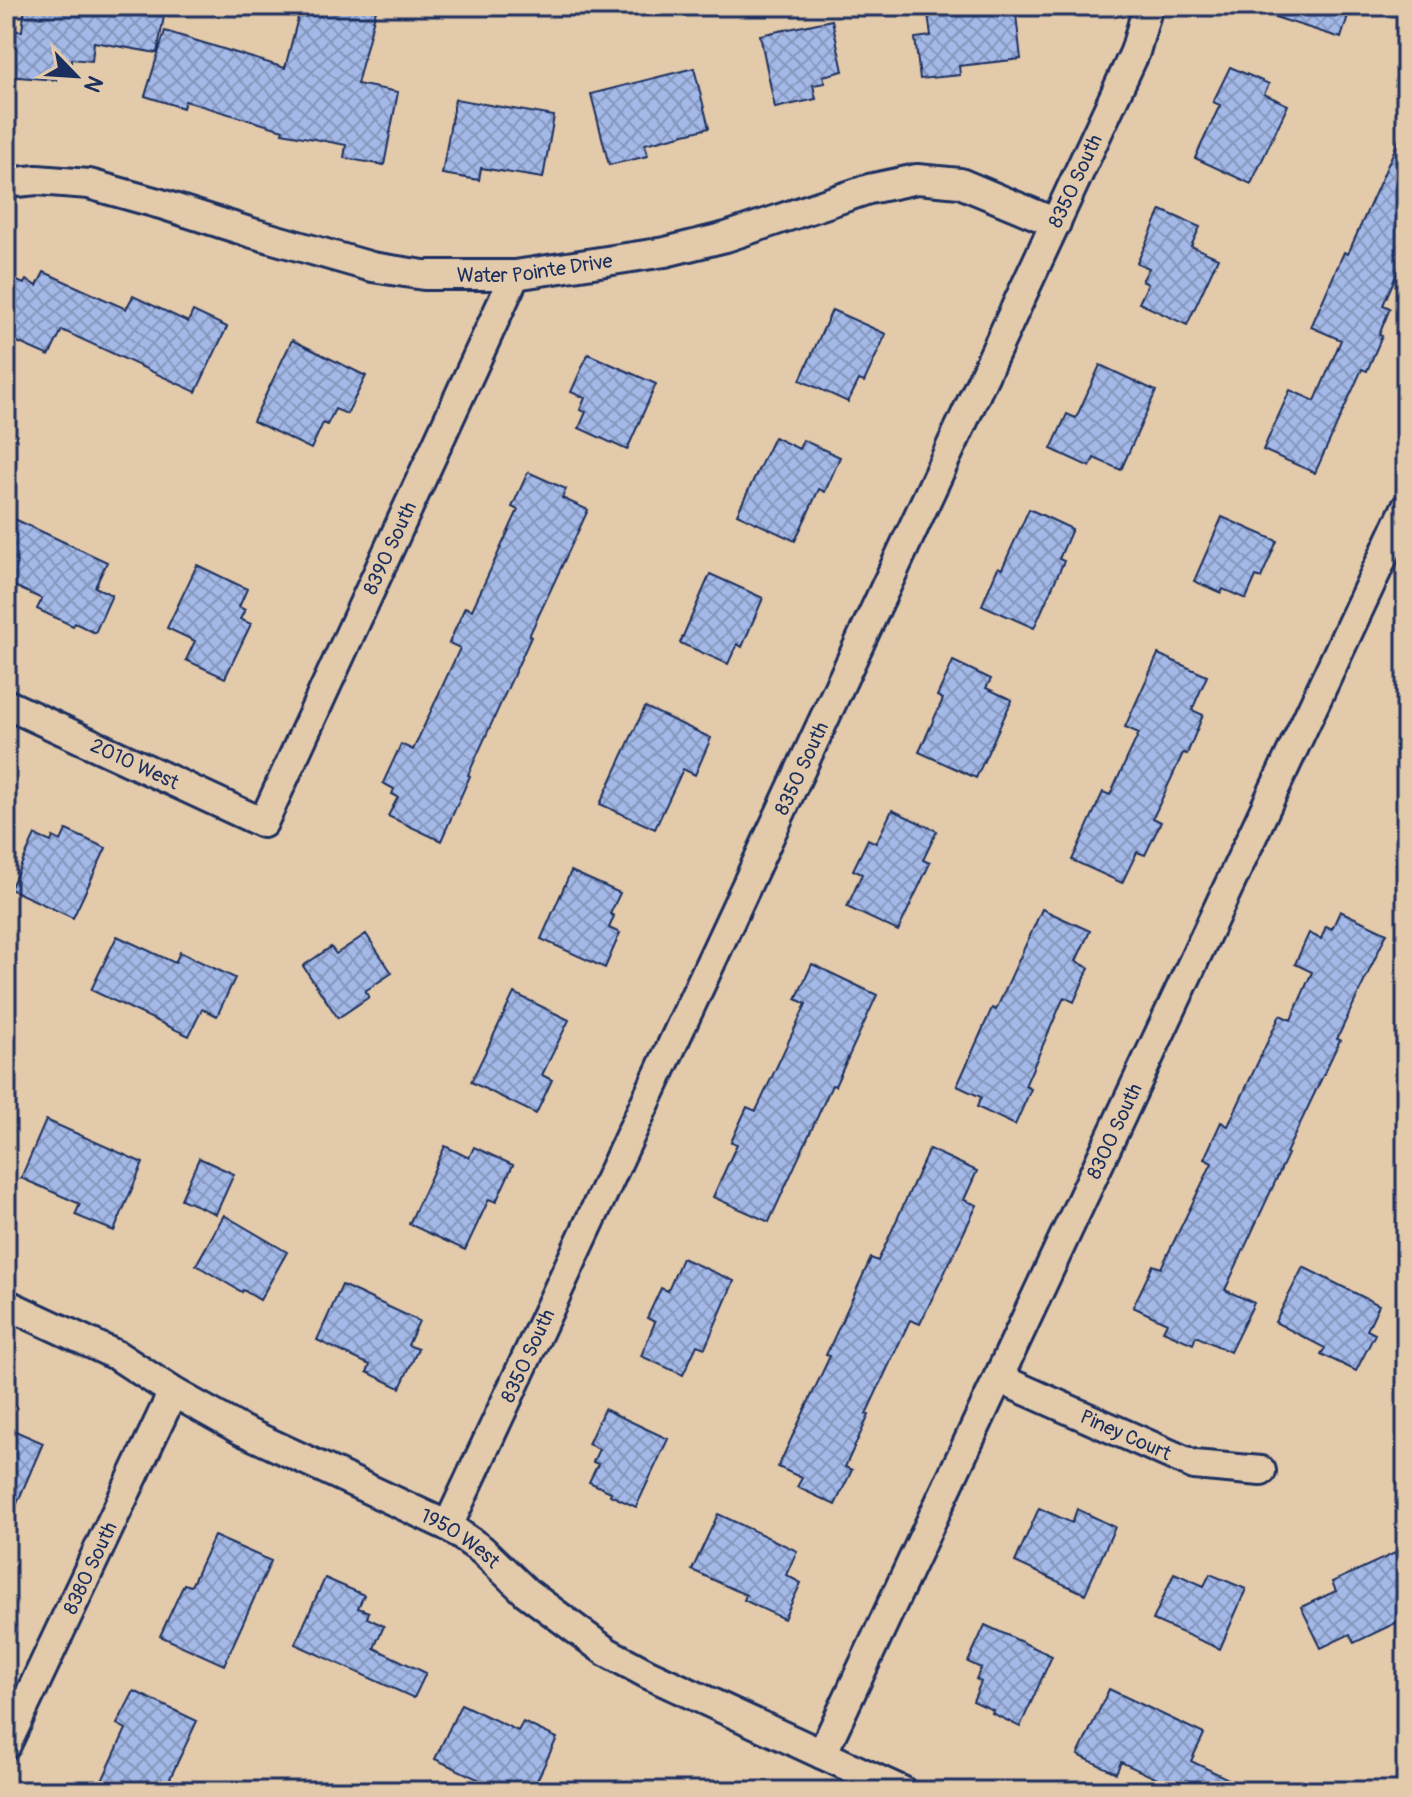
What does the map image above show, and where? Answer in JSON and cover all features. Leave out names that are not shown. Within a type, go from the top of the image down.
[{"type":"street","name":"8350 South","points":[[448,1526],[1135,52],[1148,6]]},
{"type":"street","name":"Water Pointe Drive","points":[[6,183],[37,180],[89,184],[372,267],[424,275],[515,275],[665,252],[726,237],[869,189],[917,179],[960,183],[1056,223]]},
{"type":"street","name":"8390 South","points":[[263,823],[515,275]]},
{"type":"street","name":"8300 South","points":[[822,1754],[1406,508]]},
{"type":"street","name":"2010 West","points":[[6,704],[263,823]]},
{"type":"street","name":"1950 West","points":[[6,1304],[118,1356],[173,1392],[241,1430],[448,1526],[482,1550],[526,1592],[607,1652],[648,1674],[902,1791]]},
{"type":"street","name":"Piney Court","points":[[998,1378],[1194,1465],[1261,1471]]},
{"type":"street","name":"8380 South","points":[[6,1745],[173,1392]]},
{"type":"building","points":[[25,6],[130,14],[131,6],[166,6],[157,53],[94,42],[92,61],[71,59],[71,66],[57,65],[56,80],[6,76],[6,30],[22,31]]},
{"type":"building","points":[[301,6],[377,6],[357,84],[398,92],[384,165],[344,158],[346,145],[282,133],[283,130],[185,101],[183,108],[145,96],[165,31],[285,68]]},
{"type":"building","points":[[927,6],[1015,6],[1021,59],[959,66],[960,75],[920,79],[915,38],[931,36]]},
{"type":"building","points":[[1260,6],[1351,6],[1341,38],[1259,12]]},
{"type":"building","points":[[832,20],[843,71],[823,76],[825,83],[813,85],[816,99],[775,108],[760,35]]},
{"type":"building","points":[[1230,67],[1269,84],[1264,94],[1288,105],[1251,184],[1195,158],[1220,105],[1213,102]]},
{"type":"building","points":[[694,68],[709,128],[645,144],[648,156],[609,165],[591,94]]},
{"type":"building","points":[[455,99],[554,116],[543,178],[481,168],[479,180],[442,174]]},
{"type":"building","points":[[1406,124],[1406,253],[1383,305],[1390,308],[1379,335],[1382,336],[1367,371],[1362,369],[1315,473],[1263,450],[1290,390],[1315,401],[1341,340],[1311,327],[1344,252],[1348,254]]},
{"type":"building","points":[[1161,210],[1200,227],[1191,246],[1218,258],[1187,325],[1139,303],[1148,284],[1142,281],[1149,268],[1137,263]]},
{"type":"building","points":[[44,272],[126,309],[133,296],[188,322],[193,311],[227,327],[196,392],[62,330],[49,356],[6,337],[6,276],[37,286]]},
{"type":"building","points":[[832,310],[886,334],[864,382],[859,380],[848,402],[800,380]]},
{"type":"building","points":[[292,340],[366,376],[347,414],[335,409],[327,425],[323,423],[311,449],[253,421]]},
{"type":"building","points":[[588,354],[656,384],[627,450],[579,428],[586,412],[580,410],[585,398],[571,392]]},
{"type":"building","points":[[1100,365],[1156,391],[1121,470],[1094,458],[1090,467],[1051,449],[1067,414],[1076,418]]},
{"type":"building","points":[[774,437],[799,449],[803,440],[840,457],[825,492],[819,489],[795,541],[737,514]]},
{"type":"building","points":[[528,472],[566,489],[562,498],[588,510],[529,636],[441,841],[388,816],[398,797],[392,794],[394,789],[383,783],[401,744],[413,750],[460,648],[449,643],[465,607],[472,610],[518,510],[512,507]]},
{"type":"building","points":[[1029,509],[1072,529],[1059,559],[1064,561],[1034,628],[982,605]]},
{"type":"building","points":[[6,515],[107,562],[95,587],[112,595],[95,633],[37,609],[42,599],[6,582]]},
{"type":"building","points":[[1222,517],[1277,541],[1261,578],[1256,576],[1246,599],[1223,589],[1221,593],[1194,581]]},
{"type":"building","points":[[197,565],[247,589],[239,607],[245,610],[240,619],[251,624],[225,678],[186,660],[195,641],[167,628]]},
{"type":"building","points":[[710,574],[763,598],[742,647],[737,644],[728,664],[680,643]]},
{"type":"building","points":[[1158,654],[1207,676],[1192,710],[1203,715],[1187,754],[1183,753],[1153,818],[1161,822],[1145,855],[1137,852],[1122,883],[1072,860],[1103,792],[1110,795],[1139,733],[1125,727]]},
{"type":"building","points":[[953,661],[991,679],[986,688],[1012,700],[976,778],[919,752],[943,699],[937,696]]},
{"type":"building","points":[[645,707],[711,738],[695,775],[683,769],[655,829],[600,804]]},
{"type":"building","points":[[892,810],[937,831],[923,860],[930,863],[898,931],[847,907],[862,874],[853,870],[868,839],[876,843]]},
{"type":"building","points":[[66,830],[106,848],[73,918],[10,889],[35,835],[51,842],[53,837],[61,841]]},
{"type":"building","points":[[571,871],[620,893],[610,914],[614,916],[609,928],[620,933],[605,968],[541,939]]},
{"type":"building","points":[[1042,909],[1090,931],[1076,961],[1089,968],[1074,1002],[1064,997],[1025,1086],[1031,1089],[1015,1125],[977,1107],[981,1097],[957,1086]]},
{"type":"building","points":[[1340,911],[1387,933],[1225,1290],[1254,1303],[1230,1352],[1196,1336],[1193,1344],[1163,1331],[1167,1323],[1133,1307],[1153,1265],[1161,1268],[1212,1163],[1204,1159],[1221,1122],[1228,1126],[1280,1015],[1291,1020],[1312,972],[1295,964],[1309,933],[1321,939],[1326,926],[1332,929]]},
{"type":"building","points":[[366,934],[392,973],[365,991],[369,997],[338,1018],[303,966],[331,947],[336,954]]},
{"type":"building","points":[[117,936],[175,963],[180,952],[235,978],[217,1016],[202,1009],[189,1036],[91,990]]},
{"type":"building","points":[[812,964],[877,995],[769,1222],[713,1197],[737,1144],[731,1142],[747,1107],[756,1111],[806,1004],[796,999]]},
{"type":"building","points":[[514,993],[569,1020],[542,1075],[552,1080],[536,1114],[471,1082]]},
{"type":"building","points":[[46,1120],[143,1163],[114,1231],[75,1215],[80,1204],[21,1178]]},
{"type":"building","points":[[445,1146],[469,1158],[474,1147],[513,1165],[496,1202],[489,1199],[465,1250],[409,1224]]},
{"type":"building","points":[[929,1149],[977,1171],[964,1200],[977,1205],[920,1324],[910,1320],[866,1414],[869,1415],[845,1467],[852,1470],[835,1505],[797,1487],[802,1478],[778,1467],[871,1258],[878,1261]]},
{"type":"building","points":[[199,1158],[234,1174],[216,1214],[181,1199]]},
{"type":"building","points":[[224,1215],[287,1252],[260,1300],[196,1265]]},
{"type":"building","points":[[682,1258],[734,1281],[705,1348],[697,1345],[683,1375],[641,1356],[655,1322],[647,1318],[661,1288],[668,1291]]},
{"type":"building","points":[[1303,1267],[1379,1305],[1367,1330],[1375,1334],[1356,1371],[1321,1354],[1325,1348],[1275,1322]]},
{"type":"building","points":[[342,1285],[419,1321],[408,1345],[418,1349],[400,1388],[367,1372],[370,1365],[317,1340]]},
{"type":"building","points":[[604,1409],[668,1439],[636,1507],[589,1482],[598,1464],[593,1462],[599,1449],[588,1444]]},
{"type":"building","points":[[6,1427],[43,1443],[6,1529]]},
{"type":"building","points":[[1039,1508],[1072,1523],[1077,1509],[1115,1527],[1085,1594],[1015,1562]]},
{"type":"building","points":[[718,1514],[797,1551],[786,1575],[801,1583],[784,1619],[744,1600],[746,1595],[692,1570]]},
{"type":"building","points":[[214,1536],[271,1561],[224,1665],[160,1636],[184,1584],[191,1586]]},
{"type":"building","points":[[1395,1553],[1406,1575],[1406,1618],[1354,1643],[1350,1634],[1321,1648],[1301,1607],[1336,1591],[1332,1582]]},
{"type":"building","points":[[1174,1573],[1204,1586],[1210,1574],[1246,1589],[1220,1649],[1153,1620]]},
{"type":"building","points":[[325,1578],[364,1595],[358,1608],[369,1612],[367,1618],[384,1626],[374,1648],[426,1673],[414,1698],[295,1644]]},
{"type":"building","points":[[985,1625],[1052,1656],[1020,1727],[973,1701],[981,1682],[976,1679],[981,1668],[968,1662]]},
{"type":"building","points":[[1109,1689],[1204,1734],[1191,1761],[1253,1791],[1183,1791],[1121,1762],[1116,1773],[1078,1755]]},
{"type":"building","points":[[134,1691],[197,1721],[164,1791],[122,1791],[102,1781],[126,1729],[117,1724]]},
{"type":"building","points":[[461,1704],[518,1731],[523,1722],[557,1738],[532,1791],[503,1791],[435,1759]]}]
